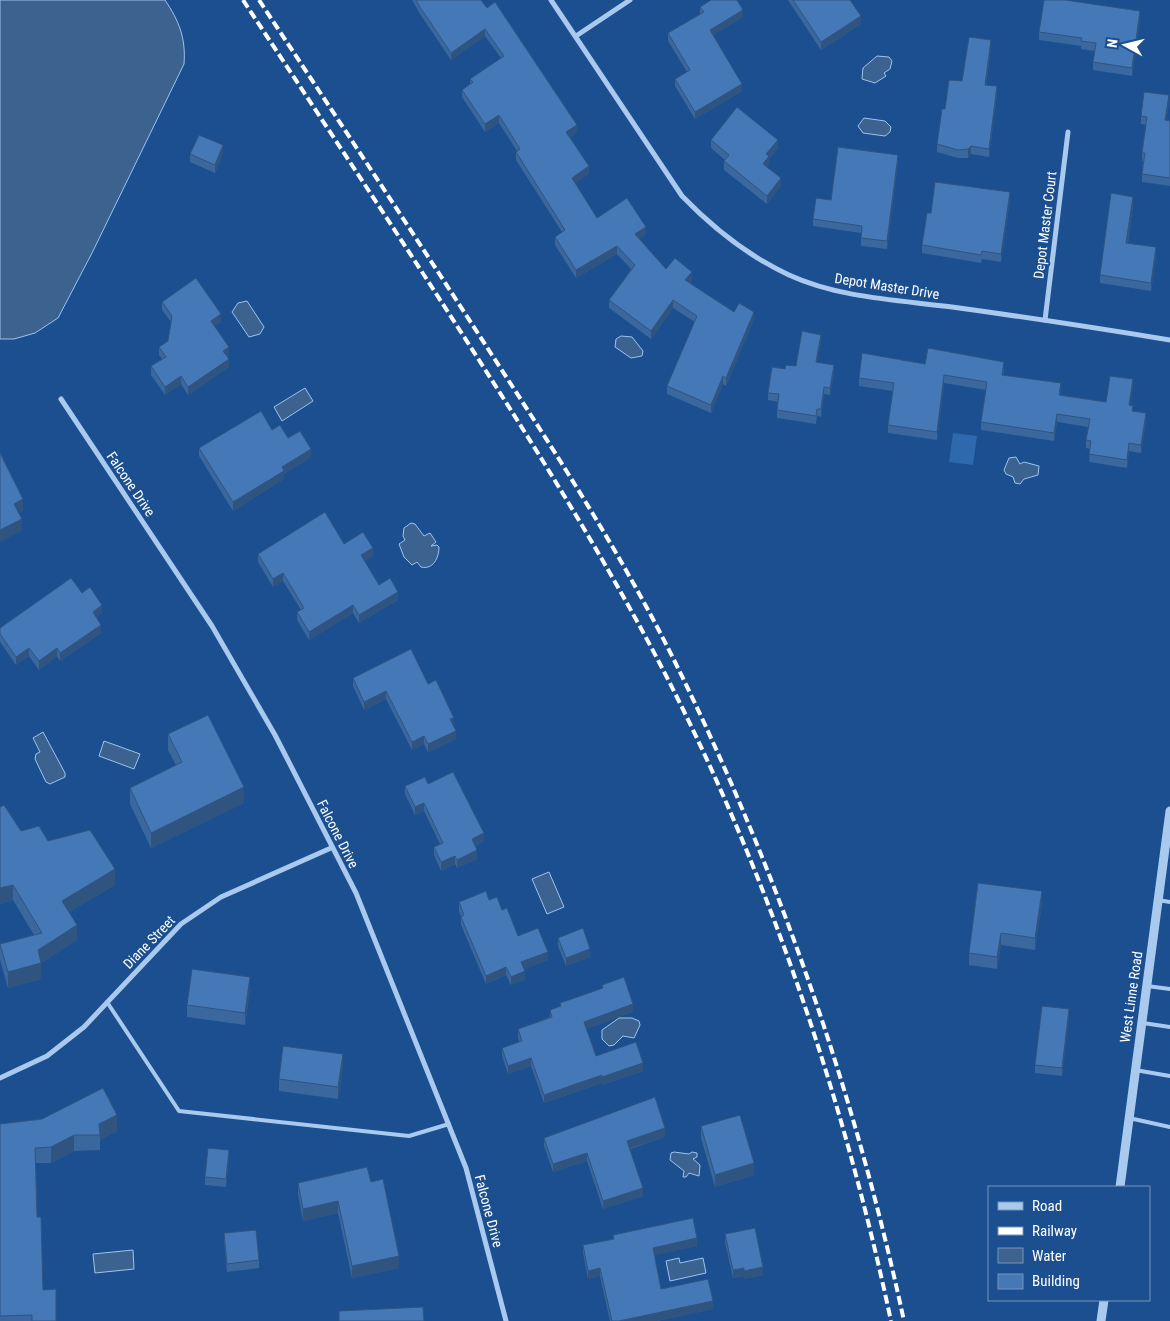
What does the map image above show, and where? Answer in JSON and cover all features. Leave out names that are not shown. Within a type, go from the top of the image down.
[{"type":"street","name":"Depot Master Drive","points":[[552,0],[682,196],[709,224],[742,248],[789,275],[843,293],[1045,320],[1170,340]]},
{"type":"street","points":[[576,36],[630,0]]},
{"type":"street","name":"Depot Master Court","points":[[1045,320],[1068,132]]},
{"type":"street","name":"Falcone Drive","points":[[61,399],[212,626],[275,735],[359,902],[466,1168],[506,1321]]},
{"type":"street","name":"West Linne Road","points":[[1120,1186],[1170,811]]},
{"type":"street","name":"Diane Street","points":[[0,1078],[47,1056],[84,1027],[180,924],[220,897],[332,848]]},
{"type":"street","points":[[1101,1321],[1104,1301]]},
{"type":"lane","points":[[1158,900],[1170,902]]},
{"type":"lane","points":[[1146,986],[1170,989]]},
{"type":"lane","points":[[108,1002],[179,1112],[409,1136],[448,1124]]},
{"type":"lane","points":[[1141,1023],[1170,1027]]},
{"type":"lane","points":[[1135,1069],[1170,1076]]},
{"type":"lane","points":[[1129,1118],[1170,1127]]},
{"type":"shaded area","points":[[953,433],[977,436],[973,465],[949,462]]},
{"type":"water","points":[[0,0],[165,0],[174,15],[183,38],[184,46],[184,64],[92,253],[58,318],[35,333],[14,339],[0,339]]},
{"type":"water","points":[[877,56],[889,57],[892,61],[890,69],[884,73],[886,76],[875,83],[862,79],[863,68]]},
{"type":"water","points":[[864,118],[885,121],[891,127],[890,132],[885,136],[863,133],[858,126]]},
{"type":"water","points":[[247,301],[264,327],[260,334],[249,337],[232,312],[238,303]]},
{"type":"water","points":[[621,336],[632,337],[643,351],[642,356],[631,358],[615,347],[616,339]]},
{"type":"water","points":[[305,388],[313,401],[282,421],[274,407]]},
{"type":"water","points":[[1016,457],[1020,464],[1024,462],[1039,466],[1038,475],[1024,479],[1020,484],[1015,483],[1013,477],[1006,474],[1004,470],[1009,458]]},
{"type":"water","points":[[411,523],[415,524],[424,536],[430,533],[436,542],[431,546],[437,545],[439,547],[436,559],[429,567],[421,567],[417,562],[412,565],[404,557],[399,544],[405,540],[403,536],[404,528]]},
{"type":"water","points":[[43,732],[65,773],[65,777],[50,784],[46,782],[35,759],[36,754],[40,752],[33,738]]},
{"type":"water","points":[[104,741],[140,754],[134,769],[99,756]]},
{"type":"water","points":[[549,872],[564,907],[547,914],[532,879]]},
{"type":"water","points":[[619,1018],[632,1018],[639,1021],[640,1025],[634,1038],[623,1036],[614,1045],[609,1046],[602,1039],[602,1030]]},
{"type":"water","points":[[671,1153],[697,1153],[697,1157],[693,1159],[700,1165],[699,1176],[689,1173],[686,1177],[683,1177],[684,1171],[670,1160]]},
{"type":"water","points":[[133,1250],[134,1269],[95,1273],[93,1254]]},
{"type":"water","points":[[679,1258],[680,1263],[703,1258],[706,1273],[670,1281],[666,1261]]},
{"type":"building","points":[[416,0],[481,0],[487,8],[495,2],[577,125],[566,132],[589,166],[572,178],[597,218],[627,198],[646,227],[635,234],[666,269],[675,258],[692,272],[685,280],[734,312],[739,303],[754,312],[726,378],[723,376],[711,405],[667,386],[697,316],[673,300],[651,331],[609,300],[635,265],[617,246],[576,270],[555,237],[565,230],[516,152],[520,149],[499,115],[485,124],[462,90],[473,82],[470,79],[504,56],[485,29],[451,53]]},
{"type":"building","points":[[711,0],[737,0],[743,10],[710,30],[742,84],[695,112],[675,79],[690,70],[668,33],[704,12],[700,7]]},
{"type":"building","points":[[793,0],[850,0],[861,16],[821,42]]},
{"type":"building","points":[[1044,0],[1065,0],[1140,11],[1132,68],[1093,62],[1096,43],[1081,41],[1082,38],[1039,32]]},
{"type":"building","points":[[969,37],[991,40],[985,85],[997,86],[989,149],[971,146],[968,149],[958,150],[937,144],[942,109],[945,109],[949,80],[962,81]]},
{"type":"building","points":[[1144,92],[1169,95],[1165,120],[1170,121],[1170,178],[1142,174],[1145,153],[1142,153],[1147,117],[1141,116]]},
{"type":"building","points":[[737,107],[778,140],[766,154],[769,156],[763,164],[781,178],[767,196],[724,161],[729,155],[711,140]]},
{"type":"building","points":[[199,135],[223,145],[215,165],[190,154]]},
{"type":"building","points":[[838,147],[898,155],[887,241],[861,238],[862,226],[813,219],[816,198],[831,200]]},
{"type":"building","points":[[935,182],[1010,192],[1001,254],[982,251],[981,255],[922,245],[927,213],[931,213]]},
{"type":"building","points":[[1111,193],[1133,197],[1126,243],[1156,247],[1151,283],[1100,275]]},
{"type":"building","points":[[196,278],[221,314],[211,321],[229,347],[223,351],[229,359],[188,387],[181,376],[165,387],[151,366],[166,357],[159,347],[168,341],[172,316],[162,302]]},
{"type":"building","points":[[802,331],[821,335],[816,362],[834,365],[830,388],[824,387],[821,409],[817,409],[816,416],[777,410],[779,394],[768,393],[772,367],[785,369],[786,365],[796,366]]},
{"type":"building","points":[[928,348],[1004,362],[1002,375],[1061,383],[1059,395],[1106,402],[1110,376],[1133,379],[1129,405],[1133,406],[1132,411],[1146,413],[1141,445],[1129,443],[1127,460],[1089,454],[1091,441],[1086,440],[1090,419],[1057,414],[1054,433],[981,422],[987,382],[944,375],[937,432],[888,425],[894,383],[859,378],[862,353],[925,364]]},
{"type":"building","points":[[261,411],[272,430],[280,425],[288,438],[300,431],[311,449],[282,467],[284,471],[233,502],[199,448]]},
{"type":"building","points":[[0,453],[23,499],[14,504],[22,519],[0,530]]},
{"type":"building","points":[[325,512],[344,544],[363,532],[373,548],[361,555],[379,585],[390,578],[398,592],[359,615],[353,605],[309,632],[297,612],[304,608],[283,573],[273,579],[258,554]]},
{"type":"building","points":[[71,578],[82,593],[90,587],[102,605],[93,612],[101,625],[60,653],[57,648],[39,661],[29,648],[16,657],[0,634],[0,628]]},
{"type":"building","points":[[411,649],[428,684],[436,680],[454,718],[450,719],[456,731],[428,744],[424,736],[412,742],[386,691],[364,702],[353,678]]},
{"type":"building","points":[[208,715],[244,787],[151,833],[130,788],[182,762],[168,734]]},
{"type":"building","points":[[453,772],[484,833],[472,839],[477,850],[457,860],[455,856],[441,862],[434,847],[443,843],[424,803],[415,807],[405,786],[425,777],[428,784]]},
{"type":"building","points":[[4,805],[21,831],[39,826],[48,841],[90,830],[115,869],[62,901],[77,925],[38,950],[41,963],[8,972],[0,944],[42,933],[13,885],[0,888],[0,807]]},
{"type":"building","points":[[978,883],[1042,891],[1035,938],[1001,933],[997,957],[969,953]]},
{"type":"building","points":[[486,891],[489,900],[497,897],[502,910],[507,908],[518,936],[538,928],[548,952],[521,962],[525,971],[511,977],[506,967],[486,976],[461,917],[464,915],[459,902]]},
{"type":"building","points":[[583,928],[590,949],[566,958],[558,938]]},
{"type":"building","points":[[192,969],[250,977],[245,1013],[187,1005]]},
{"type":"building","points":[[624,977],[633,1004],[584,1022],[596,1056],[636,1042],[643,1063],[544,1095],[531,1058],[508,1066],[502,1048],[522,1041],[518,1029],[552,1017],[550,1010],[561,1006],[560,1003],[603,988],[602,985]]},
{"type":"building","points":[[1042,1006],[1069,1009],[1062,1068],[1035,1065]]},
{"type":"building","points":[[283,1046],[343,1054],[338,1087],[279,1079]]},
{"type":"building","points":[[103,1088],[117,1115],[99,1124],[100,1135],[74,1135],[51,1147],[35,1148],[37,1217],[41,1217],[43,1290],[56,1289],[56,1321],[32,1321],[32,1315],[0,1316],[0,1124],[42,1119]]},
{"type":"building","points":[[655,1097],[665,1128],[627,1141],[643,1188],[603,1201],[587,1153],[553,1164],[544,1138]]},
{"type":"building","points":[[740,1115],[754,1163],[715,1175],[701,1126]]},
{"type":"building","points":[[208,1148],[229,1150],[226,1179],[205,1177]]},
{"type":"building","points":[[367,1167],[371,1182],[383,1179],[399,1256],[352,1266],[338,1201],[303,1209],[298,1183]]},
{"type":"building","points":[[693,1218],[697,1238],[653,1248],[661,1289],[708,1279],[713,1301],[612,1321],[600,1268],[588,1271],[583,1245],[614,1239],[613,1235]]},
{"type":"building","points":[[755,1228],[763,1267],[744,1271],[744,1268],[733,1270],[725,1234]]},
{"type":"building","points":[[256,1230],[259,1260],[227,1264],[224,1233]]},
{"type":"building","points":[[423,1307],[424,1321],[339,1321],[339,1311]]},
{"type":"railway","points":[[243,0],[543,461],[637,621],[698,740],[734,820],[767,901],[825,1067],[872,1236],[891,1321]]},
{"type":"railway","points":[[259,0],[564,468],[611,544],[675,662],[747,821],[780,902],[810,984],[862,1151],[904,1321]]}]
